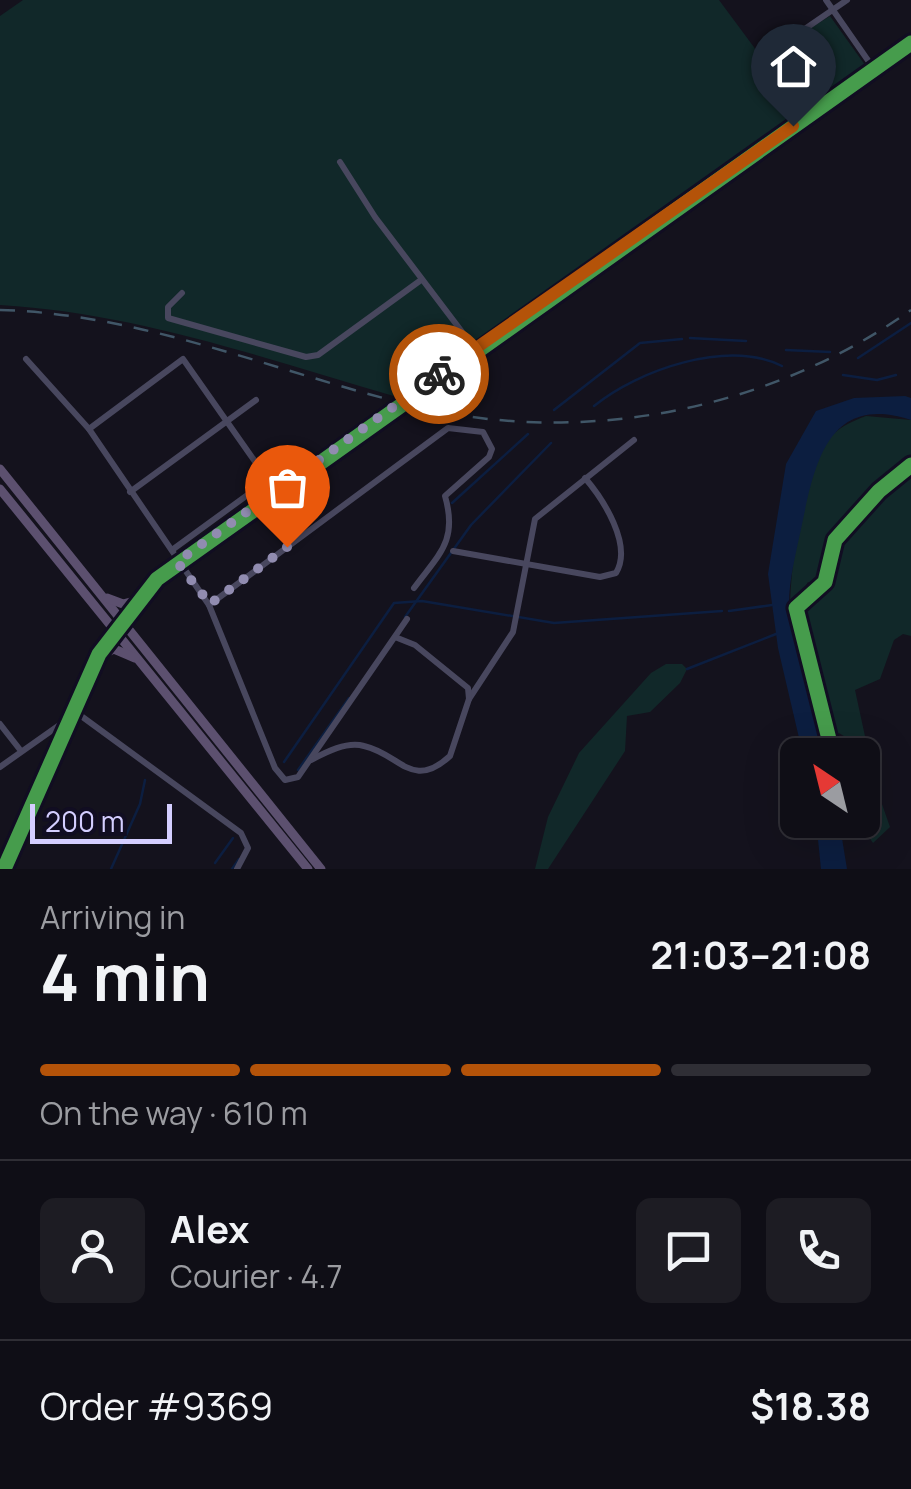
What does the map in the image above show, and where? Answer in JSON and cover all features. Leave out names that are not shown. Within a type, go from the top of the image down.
[{"type":"main road","points":[[0,469],[321,869]]},
{"type":"main road","points":[[0,488],[308,869]]},
{"type":"main road","points":[[104,597],[123,604],[138,600]]},
{"type":"main road","points":[[97,657],[122,650],[143,664]]},
{"type":"street","points":[[826,0],[874,69]]},
{"type":"street","points":[[764,56],[847,0]]},
{"type":"street","points":[[4,869],[97,657],[138,600],[177,562],[911,43]]},
{"type":"street","points":[[340,162],[376,218],[474,349]]},
{"type":"street","points":[[182,292],[168,306],[168,318],[301,358],[318,354],[422,280]]},
{"type":"street","points":[[26,359],[88,429],[177,562],[210,604],[281,776],[298,778],[407,619]]},
{"type":"street","points":[[88,429],[183,359],[228,420],[268,480],[172,550]]},
{"type":"street","points":[[130,492],[256,400]]},
{"type":"street","points":[[210,604],[448,428],[484,432],[492,449],[489,457],[445,496],[452,520],[448,541],[414,588]]},
{"type":"street","points":[[310,761],[338,747],[364,746],[408,770],[439,766],[450,756],[469,700],[513,632],[522,563],[534,519],[624,452],[634,440]]},
{"type":"street","points":[[453,551],[600,577],[616,574],[621,559],[609,509],[585,478]]},
{"type":"street","points":[[254,492],[261,502]]},
{"type":"street","points":[[396,638],[415,645],[468,688],[469,700]]},
{"type":"street","points":[[74,710],[241,834],[248,848],[237,869]]},
{"type":"street","points":[[0,767],[68,718]]},
{"type":"street","points":[[0,724],[21,752]]},
{"type":"green space","points":[[23,0],[719,0],[762,58],[830,16],[865,65],[397,397],[151,328],[101,317],[0,305],[0,16]]},
{"type":"green space","points":[[866,416],[911,420],[911,464],[848,522],[830,548],[818,587],[808,582],[790,612],[799,524],[817,457],[835,433]]},
{"type":"green space","points":[[911,468],[911,636],[903,634],[894,640],[880,679],[855,690],[865,738],[847,738],[839,733],[832,738],[798,611],[830,579],[832,556],[841,538],[882,490]]},
{"type":"green space","points":[[666,664],[682,664],[687,669],[680,683],[650,712],[627,716],[625,751],[548,869],[535,869],[548,817],[579,753],[651,673]]},
{"type":"green space","points":[[880,798],[890,827],[880,836]]},
{"type":"water","points":[[854,398],[911,398],[911,420],[882,414],[860,417],[842,426],[819,460],[792,574],[789,609],[820,738],[799,738],[778,648],[768,574],[786,464],[816,411]]},
{"type":"water","points":[[818,838],[842,838],[847,869],[821,869]]},
{"type":"waterway","points":[[858,358],[911,323]]},
{"type":"waterway","points":[[690,338],[746,341]]},
{"type":"waterway","points":[[554,410],[640,343],[682,339]]},
{"type":"waterway","points":[[786,350],[830,352]]},
{"type":"waterway","points":[[594,406],[634,381],[684,362],[736,356],[760,358],[782,366]]},
{"type":"waterway","points":[[843,375],[877,380],[896,375]]},
{"type":"waterway","points":[[452,503],[528,434]]},
{"type":"waterway","points":[[405,617],[471,525],[551,443]]},
{"type":"waterway","points":[[284,762],[394,603],[422,601],[554,623],[722,611]]},
{"type":"waterway","points":[[729,611],[772,605]]},
{"type":"waterway","points":[[687,669],[776,634]]},
{"type":"waterway","points":[[298,770],[349,698]]},
{"type":"waterway","points":[[111,869],[140,804],[145,780]]},
{"type":"waterway","points":[[215,863],[233,838]]},
{"type":"waterway","points":[[232,869],[239,859]]},
{"type":"railway","points":[[0,310],[55,314],[163,334],[427,409],[490,419],[553,422],[679,410],[741,394],[800,372],[857,344],[911,310]]},
{"type":"cycle path","points":[[4,869],[99,654],[157,579],[911,43]]},
{"type":"cycle path","points":[[829,738],[796,608],[825,582],[835,540],[879,491],[911,465]]},
{"type":"way so far","points":[[287,547],[210,604],[177,562],[439,374]]},
{"type":"route","points":[[439,374],[793,126]]}]
